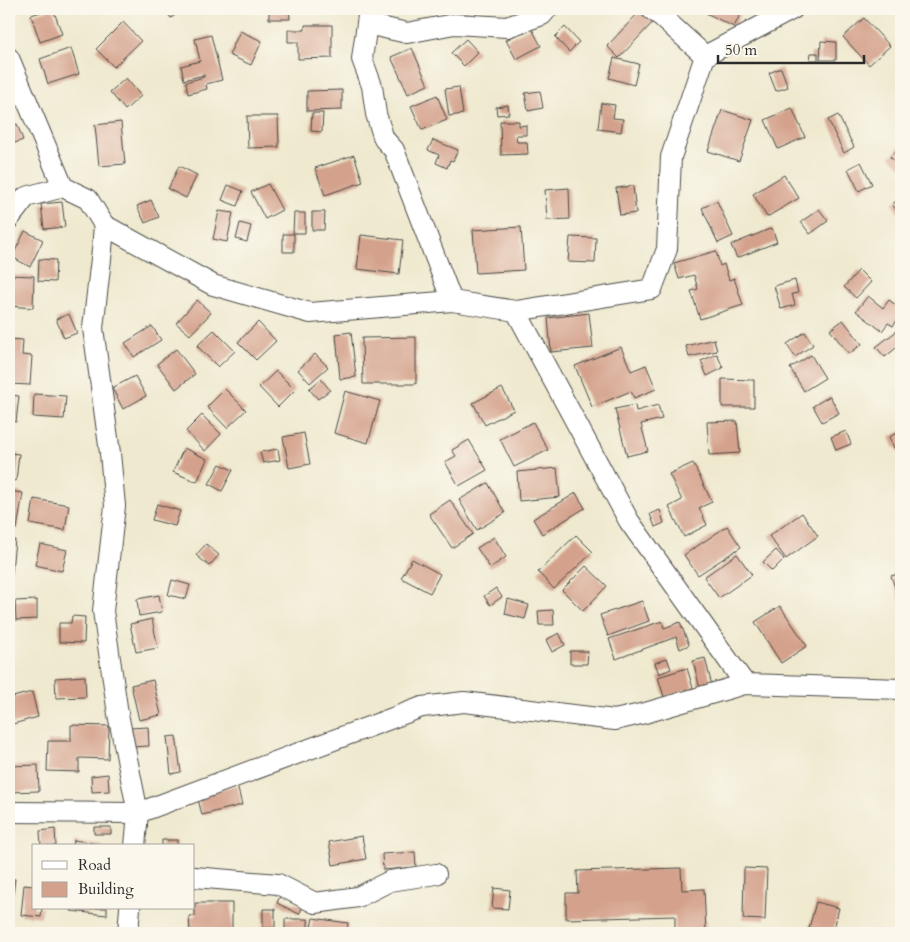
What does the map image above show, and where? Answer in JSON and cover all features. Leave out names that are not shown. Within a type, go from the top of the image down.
[{"type":"street","points":[[452,301],[394,150],[384,139],[376,114],[372,86],[362,59],[367,16],[407,33],[454,24],[507,27],[542,15],[547,9]]},
{"type":"street","points":[[652,9],[706,56]]},
{"type":"street","points":[[9,219],[26,197],[63,187],[88,199],[104,225],[213,285],[310,313],[452,301],[516,311],[652,289],[667,249],[671,157],[706,56],[793,9]]},
{"type":"street","points":[[9,58],[63,187]]},
{"type":"street","points":[[104,225],[93,328],[110,453],[115,506],[103,611],[118,714],[138,812],[135,844]]},
{"type":"street","points":[[516,311],[629,521],[744,684]]},
{"type":"street","points":[[9,812],[138,812],[422,707],[464,702],[615,720],[744,684],[901,689]]},
{"type":"street","points":[[195,877],[278,884],[315,903],[358,897],[390,881],[436,874]]},
{"type":"street","points":[[128,933],[130,910]]},
{"type":"building","points":[[53,9],[62,34],[40,42],[31,15]]},
{"type":"building","points":[[164,9],[183,9],[171,18]]},
{"type":"building","points":[[269,9],[289,9],[290,19],[269,19]]},
{"type":"building","points":[[642,9],[656,19],[619,58],[607,46]]},
{"type":"building","points":[[708,9],[743,9],[734,27],[706,13]]},
{"type":"building","points":[[864,18],[890,46],[869,65],[843,37]]},
{"type":"building","points":[[123,22],[141,41],[114,67],[96,49]]},
{"type":"building","points":[[305,25],[332,25],[332,58],[298,59],[298,42],[288,42],[288,30],[305,30]]},
{"type":"building","points":[[531,27],[541,46],[516,59],[506,40]]},
{"type":"building","points":[[565,27],[579,42],[569,52],[555,37]]},
{"type":"building","points":[[240,31],[262,41],[251,65],[229,55]]},
{"type":"building","points":[[211,35],[222,80],[206,84],[207,89],[188,94],[186,82],[204,77],[204,75],[184,80],[181,66],[200,61],[195,39]]},
{"type":"building","points":[[466,39],[478,52],[464,66],[451,53]]},
{"type":"building","points":[[821,41],[836,42],[836,60],[820,60]]},
{"type":"building","points":[[71,48],[79,74],[48,84],[40,59]]},
{"type":"building","points":[[412,48],[428,85],[408,94],[391,57]]},
{"type":"building","points":[[811,53],[818,53],[818,60],[810,60]]},
{"type":"building","points":[[614,58],[639,64],[634,85],[609,78]]},
{"type":"building","points":[[781,68],[788,87],[776,91],[769,73]]},
{"type":"building","points":[[126,78],[141,96],[125,110],[110,92]]},
{"type":"building","points":[[459,87],[463,114],[449,116],[445,89]]},
{"type":"building","points":[[342,90],[342,110],[307,111],[307,91]]},
{"type":"building","points":[[540,91],[543,108],[528,111],[525,93]]},
{"type":"building","points":[[437,95],[447,120],[422,130],[411,106]]},
{"type":"building","points":[[601,103],[615,105],[613,118],[623,119],[621,132],[598,129]]},
{"type":"building","points":[[508,105],[509,114],[497,115],[496,107]]},
{"type":"building","points":[[792,108],[805,137],[778,149],[765,120]]},
{"type":"building","points":[[722,110],[753,120],[739,161],[708,151]]},
{"type":"building","points":[[312,113],[323,113],[322,132],[311,131]]},
{"type":"building","points":[[838,115],[854,147],[844,153],[828,120]]},
{"type":"building","points":[[247,116],[278,116],[279,147],[248,148]]},
{"type":"building","points":[[500,121],[519,121],[519,126],[526,125],[526,135],[516,135],[517,142],[527,142],[528,154],[501,155]]},
{"type":"building","points":[[121,122],[125,164],[99,166],[95,125]]},
{"type":"building","points":[[17,124],[23,140],[12,144],[9,127]]},
{"type":"building","points":[[433,140],[458,150],[453,161],[450,160],[447,168],[436,163],[439,155],[428,150]]},
{"type":"building","points":[[901,145],[901,167],[890,157]]},
{"type":"building","points":[[354,155],[363,182],[325,195],[315,168]]},
{"type":"building","points":[[861,162],[872,184],[859,191],[848,169]]},
{"type":"building","points":[[179,166],[197,175],[186,198],[168,189]]},
{"type":"building","points":[[784,175],[799,198],[767,217],[753,194]]},
{"type":"building","points":[[268,184],[282,210],[265,219],[251,192]]},
{"type":"building","points":[[228,185],[243,191],[237,206],[222,200]]},
{"type":"building","points":[[633,186],[636,213],[620,215],[616,188]]},
{"type":"building","points":[[569,188],[570,219],[547,220],[545,190]]},
{"type":"building","points":[[901,198],[901,217],[892,204]]},
{"type":"building","points":[[151,200],[159,217],[145,223],[137,206]]},
{"type":"building","points":[[717,201],[733,236],[718,243],[702,208]]},
{"type":"building","points":[[62,202],[65,227],[44,229],[41,204]]},
{"type":"building","points":[[819,209],[828,221],[810,234],[801,222]]},
{"type":"building","points":[[219,211],[233,213],[227,242],[213,239]]},
{"type":"building","points":[[312,212],[325,212],[324,230],[312,230]]},
{"type":"building","points":[[294,213],[305,213],[305,233],[293,233]]},
{"type":"building","points":[[240,223],[251,226],[247,242],[236,239]]},
{"type":"building","points":[[521,227],[524,270],[476,273],[473,230]]},
{"type":"building","points":[[772,228],[777,242],[737,258],[731,245]]},
{"type":"building","points":[[25,231],[43,240],[30,267],[12,257]]},
{"type":"building","points":[[283,234],[294,234],[294,252],[283,252]]},
{"type":"building","points":[[361,235],[403,240],[399,274],[357,269]]},
{"type":"building","points":[[570,237],[596,238],[595,263],[568,262]]},
{"type":"building","points":[[716,251],[720,266],[724,264],[729,280],[734,278],[743,305],[700,319],[691,291],[698,289],[694,275],[679,279],[674,263]]},
{"type":"building","points":[[39,259],[56,260],[55,282],[38,281]]},
{"type":"building","points":[[859,270],[871,282],[856,298],[844,287]]},
{"type":"building","points":[[9,275],[34,276],[33,308],[9,306]]},
{"type":"building","points":[[795,280],[798,293],[792,294],[795,305],[781,309],[774,286]]},
{"type":"building","points":[[868,296],[883,308],[889,300],[901,309],[901,315],[893,326],[888,323],[882,331],[856,311]]},
{"type":"building","points":[[197,300],[211,313],[190,335],[176,323]]},
{"type":"building","points":[[589,313],[593,348],[551,352],[548,318]]},
{"type":"building","points":[[69,314],[77,333],[64,338],[56,319]]},
{"type":"building","points":[[843,320],[862,344],[849,354],[830,330]]},
{"type":"building","points":[[258,322],[276,341],[256,360],[238,342]]},
{"type":"building","points":[[152,326],[161,340],[134,357],[125,343]]},
{"type":"building","points":[[214,330],[235,351],[218,367],[197,346]]},
{"type":"building","points":[[898,330],[901,335],[901,344],[885,357],[876,347]]},
{"type":"building","points":[[351,332],[356,377],[340,379],[336,334]]},
{"type":"building","points":[[805,332],[813,345],[795,357],[787,344]]},
{"type":"building","points":[[416,337],[416,384],[363,384],[362,338]]},
{"type":"building","points":[[9,339],[23,340],[22,355],[32,356],[30,385],[9,384]]},
{"type":"building","points":[[714,339],[717,351],[689,357],[686,346]]},
{"type":"building","points":[[621,347],[631,371],[646,365],[656,389],[634,398],[631,391],[592,407],[575,366]]},
{"type":"building","points":[[176,349],[195,374],[176,389],[157,364]]},
{"type":"building","points":[[315,354],[328,367],[310,383],[298,370]]},
{"type":"building","points":[[717,354],[723,368],[707,376],[701,361]]},
{"type":"building","points":[[811,355],[825,378],[804,391],[790,368]]},
{"type":"building","points":[[276,371],[295,390],[278,407],[259,387]]},
{"type":"building","points":[[135,376],[146,396],[123,409],[112,388]]},
{"type":"building","points":[[321,379],[330,390],[318,399],[309,389]]},
{"type":"building","points":[[722,379],[754,380],[754,407],[722,407]]},
{"type":"building","points":[[502,388],[514,410],[485,425],[473,403]]},
{"type":"building","points":[[225,389],[246,410],[227,428],[207,407]]},
{"type":"building","points":[[345,391],[380,401],[368,443],[334,433]]},
{"type":"building","points":[[34,394],[66,396],[64,419],[33,417]]},
{"type":"building","points":[[9,395],[19,396],[16,422],[9,421]]},
{"type":"building","points":[[830,396],[839,413],[822,422],[813,406]]},
{"type":"building","points":[[635,405],[636,411],[658,405],[662,419],[641,424],[648,451],[627,456],[615,409]]},
{"type":"building","points":[[202,415],[221,434],[205,451],[186,431]]},
{"type":"building","points":[[737,421],[740,453],[709,455],[707,422]]},
{"type":"building","points":[[533,422],[548,450],[514,467],[500,439]]},
{"type":"building","points":[[846,431],[851,444],[836,450],[831,437]]},
{"type":"building","points":[[901,431],[901,456],[896,447],[894,448],[889,437]]},
{"type":"building","points":[[304,433],[310,464],[289,468],[283,437]]},
{"type":"building","points":[[469,440],[487,470],[459,486],[445,462],[456,456],[452,450]]},
{"type":"building","points":[[184,448],[207,459],[197,482],[173,472]]},
{"type":"building","points":[[278,449],[280,460],[263,463],[260,452]]},
{"type":"building","points":[[9,453],[19,454],[16,481],[9,480]]},
{"type":"building","points":[[693,463],[712,502],[699,508],[707,525],[684,537],[669,507],[682,500],[669,474]]},
{"type":"building","points":[[220,464],[233,470],[222,491],[209,484]]},
{"type":"building","points":[[557,468],[560,497],[519,501],[517,472]]},
{"type":"building","points":[[488,483],[505,513],[477,530],[459,500]]},
{"type":"building","points":[[9,491],[23,493],[17,529],[9,528]]},
{"type":"building","points":[[576,493],[585,508],[542,534],[533,519]]},
{"type":"building","points":[[34,499],[69,505],[65,530],[30,524]]},
{"type":"building","points":[[450,500],[473,534],[452,548],[429,514]]},
{"type":"building","points":[[157,504],[180,511],[175,526],[152,520]]},
{"type":"building","points":[[660,510],[664,523],[655,527],[650,514]]},
{"type":"building","points":[[802,513],[818,536],[786,559],[769,536]]},
{"type":"building","points":[[727,526],[741,547],[698,575],[684,555]]},
{"type":"building","points":[[576,535],[593,552],[554,589],[538,572]]},
{"type":"building","points":[[494,537],[506,557],[490,568],[477,548]]},
{"type":"building","points":[[9,540],[15,540],[12,571],[9,571]]},
{"type":"building","points":[[40,544],[67,550],[62,571],[35,565]]},
{"type":"building","points":[[206,544],[219,555],[209,566],[196,555]]},
{"type":"building","points":[[776,550],[784,559],[772,571],[763,562]]},
{"type":"building","points":[[737,554],[752,575],[719,598],[704,577]]},
{"type":"building","points":[[412,559],[440,574],[430,593],[401,578]]},
{"type":"building","points":[[586,566],[607,586],[583,611],[562,590]]},
{"type":"building","points":[[901,573],[901,605],[891,576]]},
{"type":"building","points":[[172,580],[190,585],[186,599],[168,595]]},
{"type":"building","points":[[496,588],[502,597],[490,605],[484,596]]},
{"type":"building","points":[[159,595],[162,612],[139,616],[137,599]]},
{"type":"building","points":[[508,599],[529,605],[525,619],[505,614]]},
{"type":"building","points":[[37,600],[37,619],[16,620],[15,601]]},
{"type":"building","points":[[642,601],[649,621],[608,636],[600,615]]},
{"type":"building","points":[[780,606],[807,646],[781,663],[755,622]]},
{"type":"building","points":[[553,610],[554,625],[539,625],[538,611]]},
{"type":"building","points":[[72,616],[85,617],[84,643],[59,642],[59,623],[71,623]]},
{"type":"building","points":[[152,619],[158,648],[136,652],[130,624]]},
{"type":"building","points":[[662,621],[664,628],[680,622],[689,645],[680,649],[676,637],[616,659],[609,639]]},
{"type":"building","points":[[559,633],[565,645],[552,652],[546,640]]},
{"type":"building","points":[[570,651],[588,651],[587,664],[570,664]]},
{"type":"building","points":[[667,658],[671,669],[659,674],[655,663]]},
{"type":"building","points":[[705,658],[712,686],[700,689],[693,661]]},
{"type":"building","points":[[687,668],[693,688],[664,697],[658,677]]},
{"type":"building","points":[[85,676],[86,697],[56,698],[55,678]]},
{"type":"building","points":[[153,680],[161,715],[139,720],[131,685]]},
{"type":"building","points":[[32,692],[38,717],[13,724],[9,708],[9,698]]},
{"type":"building","points":[[71,725],[109,726],[108,759],[79,758],[79,772],[47,771],[48,741],[71,741]]},
{"type":"building","points":[[148,727],[149,746],[131,747],[130,728]]},
{"type":"building","points":[[176,736],[181,772],[171,774],[167,737]]},
{"type":"building","points":[[38,765],[39,791],[9,792],[9,766]]},
{"type":"building","points":[[108,774],[109,791],[92,792],[91,776]]},
{"type":"building","points":[[237,785],[242,805],[202,815],[197,795]]},
{"type":"building","points":[[94,827],[111,827],[111,834],[94,834]]},
{"type":"building","points":[[55,829],[56,844],[41,844],[40,831]]},
{"type":"building","points":[[362,836],[366,859],[333,865],[329,842]]},
{"type":"building","points":[[74,840],[96,844],[73,844]]},
{"type":"building","points":[[162,840],[177,840],[177,844],[162,844]]},
{"type":"building","points":[[415,852],[416,867],[383,870],[382,854]]},
{"type":"building","points":[[681,868],[682,890],[704,889],[706,931],[675,933],[675,916],[566,919],[566,893],[578,893],[577,871]]},
{"type":"building","points":[[744,868],[767,869],[765,920],[743,919]]},
{"type":"building","points":[[9,879],[15,879],[11,910],[9,910]]},
{"type":"building","points":[[24,885],[32,886],[32,910],[42,910],[41,917],[21,915]]},
{"type":"building","points":[[494,888],[510,890],[508,909],[492,908]]},
{"type":"building","points":[[280,896],[293,903],[304,905],[299,914],[277,903]]},
{"type":"building","points":[[816,902],[839,908],[833,933],[809,928]]},
{"type":"building","points":[[195,903],[232,903],[232,933],[190,933],[189,916],[195,916]]},
{"type":"building","points":[[263,909],[275,909],[275,928],[263,928]]},
{"type":"building","points":[[107,910],[107,915],[71,911]]},
{"type":"building","points":[[313,918],[348,923],[347,933],[310,933]]},
{"type":"building","points":[[285,919],[308,919],[308,933],[285,933]]}]
